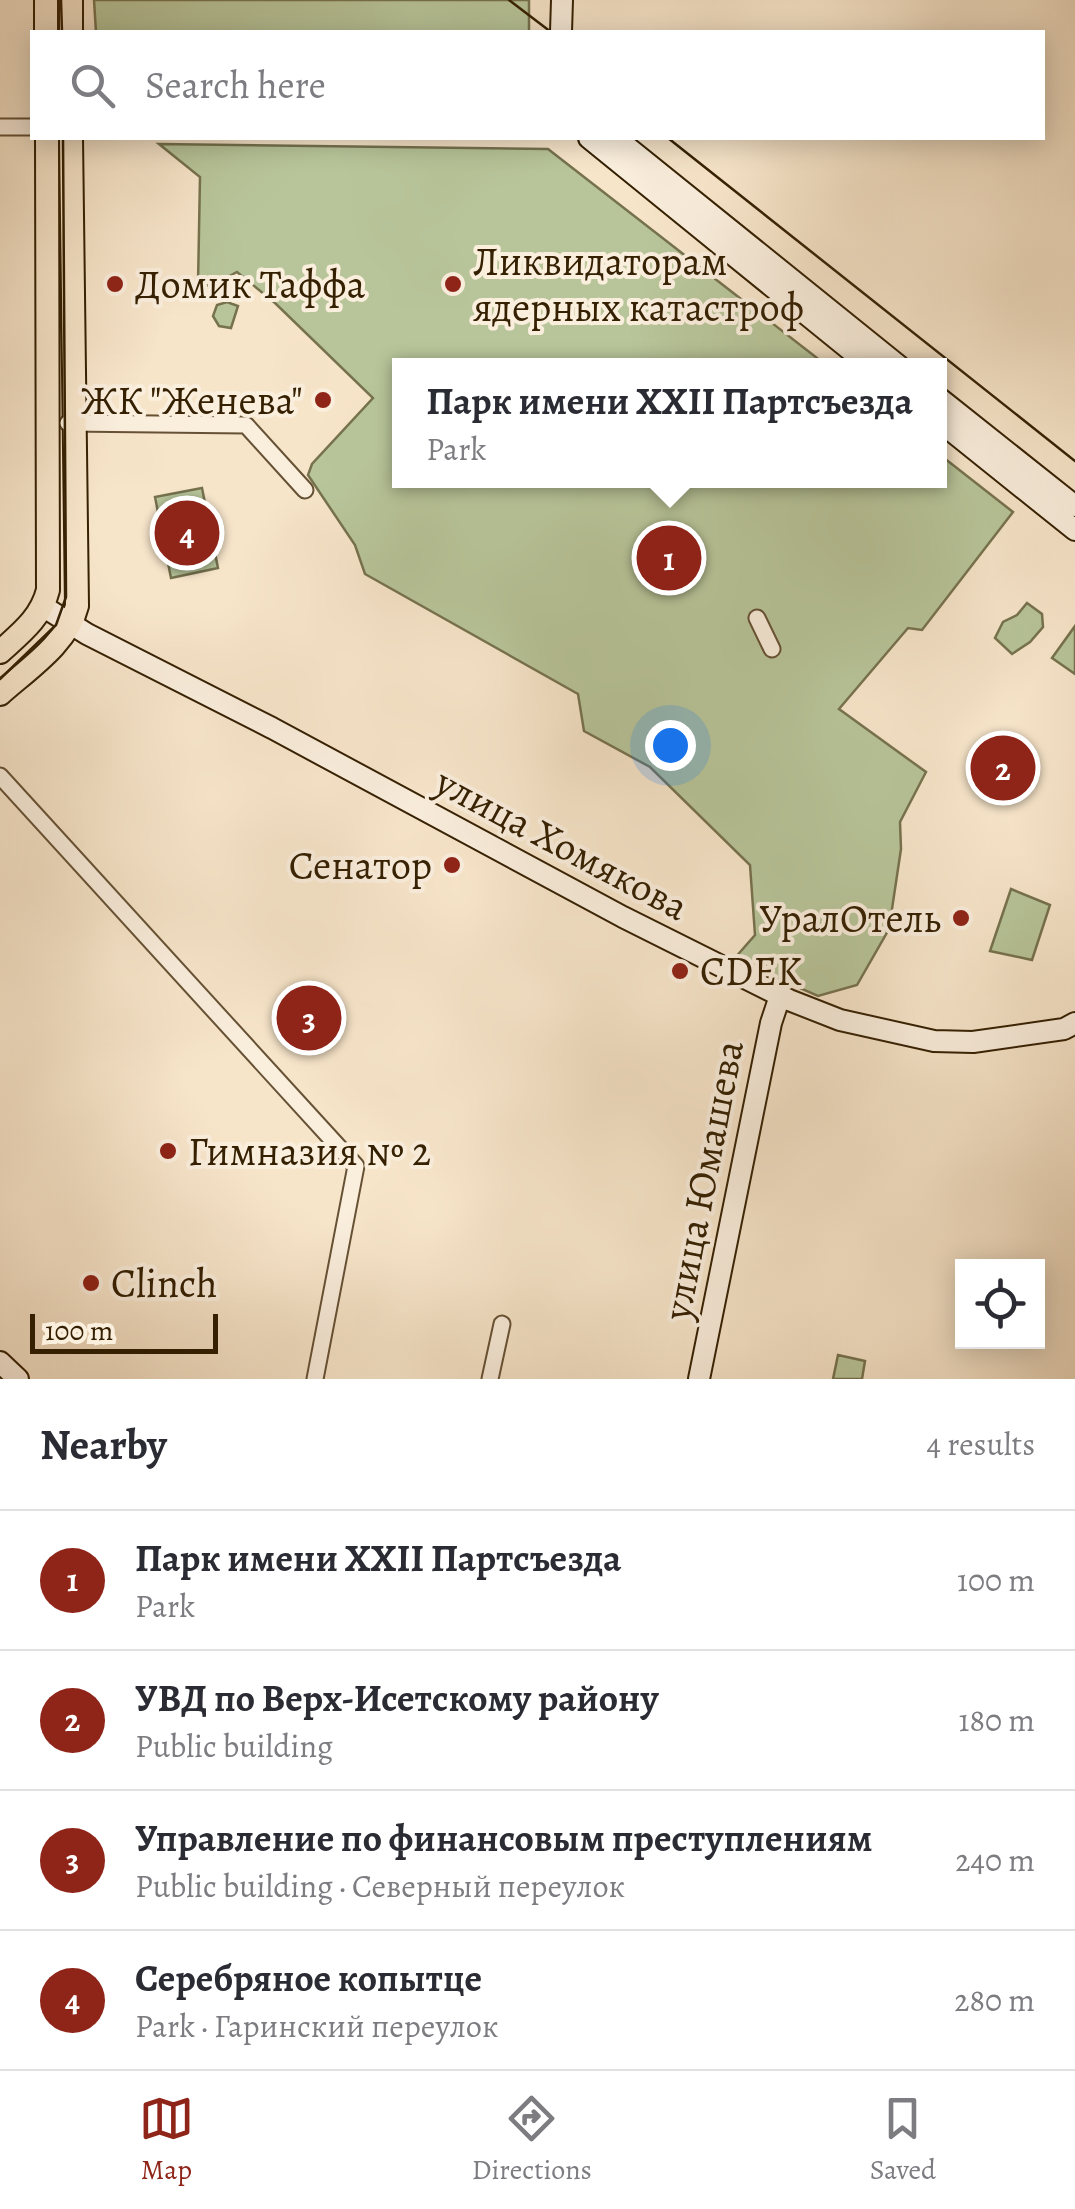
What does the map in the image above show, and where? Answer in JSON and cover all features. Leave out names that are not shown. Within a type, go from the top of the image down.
[{"type":"main road","points":[[46,0],[46,30]]},
{"type":"main road","points":[[71,0],[71,30]]},
{"type":"main road","points":[[0,652],[44,607],[49,578],[47,140]]},
{"type":"main road","points":[[0,694],[72,624],[78,589],[71,140]]},
{"type":"street","points":[[562,0],[562,30]]},
{"type":"street","points":[[0,127],[30,127]]},
{"type":"street","points":[[591,140],[860,358]]},
{"type":"street","points":[[618,140],[890,358]]},
{"type":"street","points":[[947,404],[1075,506]]},
{"type":"street","points":[[48,423],[246,425],[306,490]]},
{"type":"street","points":[[947,427],[1075,530]]},
{"type":"street","name":"улица Хомякова","points":[[44,607],[623,917],[780,996],[840,1020],[934,1042],[973,1042],[1064,1029],[1075,1023]]},
{"type":"street","points":[[757,618],[772,649]]},
{"type":"street","points":[[0,776],[356,1166],[315,1379]]},
{"type":"street","name":"улица Юмашева","points":[[699,1379],[771,1023],[780,996]]},
{"type":"street","points":[[490,1379],[502,1324]]},
{"type":"street","points":[[0,1362],[18,1379]]},
{"type":"green space","points":[[94,0],[529,0],[529,30],[96,30]]},
{"type":"green space","points":[[159,144],[548,149],[817,358],[392,358],[392,488],[947,488],[947,460],[1013,512],[922,630],[908,628],[839,709],[926,772],[900,822],[901,849],[889,929],[857,985],[818,996],[734,959],[755,935],[750,865],[650,767],[584,731],[578,694],[365,574],[355,545],[308,475],[312,464],[373,398],[275,303],[237,272],[211,286],[198,284],[200,177]]},
{"type":"green space","points":[[227,302],[238,306],[231,328],[219,326],[213,316],[217,305]]},
{"type":"green space","points":[[202,488],[218,568],[171,578],[155,497]]},
{"type":"green space","points":[[1027,603],[1042,614],[1043,627],[1012,654],[995,638],[1003,622],[1017,615]]},
{"type":"green space","points":[[1075,626],[1075,674],[1052,658]]},
{"type":"green space","points":[[1011,889],[1050,905],[1032,960],[990,951]]},
{"type":"green space","points":[[838,1355],[865,1361],[862,1379],[833,1379]]},
{"type":"tram line","points":[[61,0],[62,30]]},
{"type":"tram line","points":[[509,0],[548,30]]},
{"type":"tram line","points":[[0,679],[56,625],[66,597],[63,140]]},
{"type":"tram line","points":[[671,140],[945,358]]},
{"type":"tram line","points":[[947,359],[1075,461]]},
{"type":"place","name":"Домик Таффа","points":[[115,284]]},
{"type":"place","name":"Ликвидаторам ядерных катастроф","points":[[453,284]]},
{"type":"place","name":"ЖК \"Женева\"","points":[[323,400]]},
{"type":"place","name":"Серебряное копытце","points":[[187,533]]},
{"type":"place","name":"Парк имени XXII Партсъезда","points":[[669,558]]},
{"type":"place","name":"УВД по Верх-Исетскому району","points":[[1003,768]]},
{"type":"place","name":"Сенатор","points":[[452,865]]},
{"type":"place","name":"УралОтель","points":[[961,918]]},
{"type":"place","name":"CDEK","points":[[680,971]]},
{"type":"place","name":"Управление по финансовым преступлениям","points":[[309,1018]]},
{"type":"place","name":"Гимназия № 2","points":[[168,1151]]},
{"type":"place","name":"Clinch","points":[[91,1283]]}]
